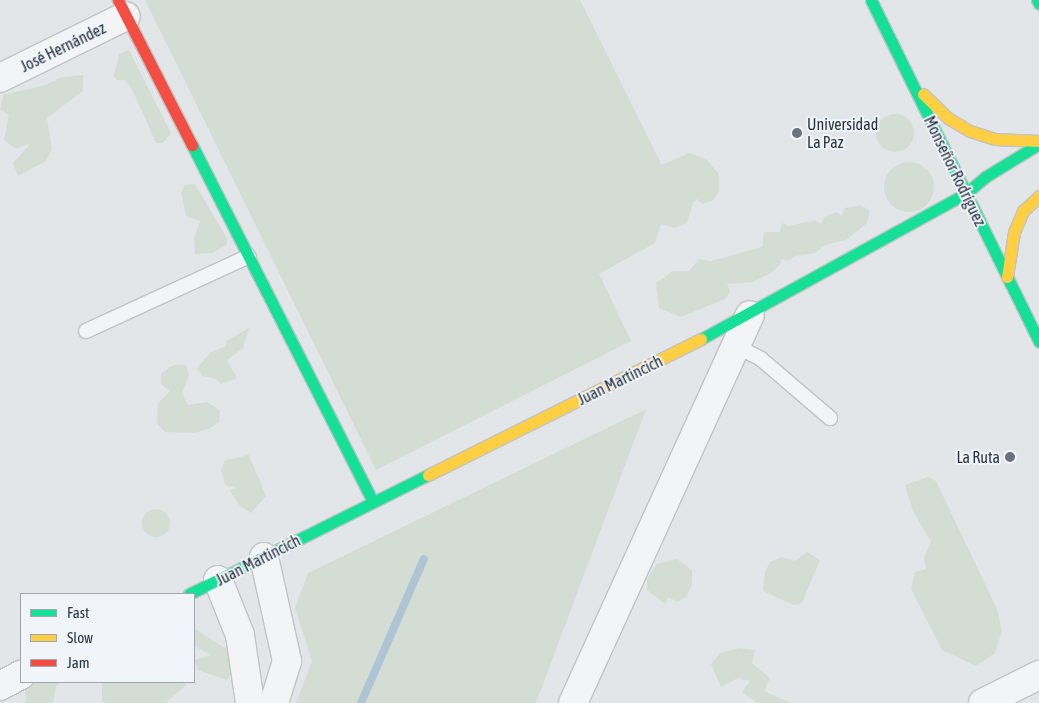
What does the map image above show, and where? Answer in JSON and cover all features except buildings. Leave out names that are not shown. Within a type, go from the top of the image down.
[{"type":"main road","name":"Monseñor Rodríguez","points":[[871,0],[1039,342]]},
{"type":"main road","points":[[1037,0],[1039,4]]},
{"type":"main road","points":[[122,8],[373,502]]},
{"type":"main road","points":[[913,85],[948,118],[970,131],[995,139],[1039,142]]},
{"type":"main road","name":"Juan Martincich","points":[[191,593],[750,315],[966,194],[1039,142]]},
{"type":"main road","points":[[1007,277],[1014,232],[1023,211],[1039,196]]},
{"type":"street","name":"José Hernández","points":[[0,78],[122,8]]},
{"type":"street","points":[[573,703],[750,315]]},
{"type":"street","points":[[264,557],[288,661],[274,703]]},
{"type":"street","points":[[218,580],[240,635],[250,703]]},
{"type":"street","points":[[983,703],[1039,675]]},
{"type":"street","points":[[0,686],[20,676]]},
{"type":"lane","points":[[86,331],[249,256]]},
{"type":"lane","points":[[736,346],[760,359],[830,418]]},
{"type":"shaded area","points":[[145,0],[580,0],[662,165],[689,153],[706,159],[719,174],[719,191],[714,200],[702,204],[697,199],[693,203],[687,223],[674,228],[661,224],[655,243],[599,274],[631,341],[376,470]]},
{"type":"shaded area","points":[[129,50],[171,133],[163,143],[156,143],[132,89],[125,80],[117,80],[114,76],[119,54]]},
{"type":"shaded area","points":[[83,75],[83,91],[47,118],[52,149],[46,161],[18,176],[13,163],[31,143],[16,149],[4,140],[9,115],[0,110],[3,95],[45,85],[62,77]]},
{"type":"shaded area","points":[[895,114],[909,119],[914,133],[909,147],[895,152],[881,147],[876,133],[881,119]]},
{"type":"shaded area","points":[[909,162],[919,164],[927,169],[932,177],[934,187],[932,197],[927,205],[919,210],[909,212],[899,210],[891,205],[886,197],[884,187],[886,177],[891,169],[899,164]]},
{"type":"shaded area","points":[[195,184],[227,238],[227,245],[212,253],[195,254],[194,239],[200,221],[186,216],[181,193],[185,185]]},
{"type":"shaded area","points":[[861,205],[870,211],[867,223],[846,240],[825,245],[815,253],[795,256],[789,261],[781,259],[780,265],[771,273],[753,282],[727,284],[730,292],[725,299],[681,317],[659,308],[656,283],[673,271],[689,271],[699,259],[711,261],[762,247],[764,232],[780,232],[782,223],[789,226],[815,220],[821,224],[824,217],[837,212],[842,216],[845,208]]},
{"type":"shaded area","points":[[249,328],[243,348],[227,360],[237,378],[221,384],[216,379],[202,376],[197,368],[211,352],[226,346],[226,341]]},
{"type":"shaded area","points":[[174,365],[186,365],[189,376],[182,394],[188,405],[207,402],[220,410],[219,422],[209,429],[194,433],[165,432],[157,423],[158,403],[170,391],[161,384],[161,373]]},
{"type":"shaded area","points":[[646,409],[536,703],[296,703],[312,661],[295,608],[308,573]]},
{"type":"shaded area","points":[[249,455],[266,496],[251,513],[240,506],[230,491],[236,487],[226,486],[221,471],[225,460]]},
{"type":"shaded area","points":[[928,477],[936,481],[997,609],[1002,631],[995,653],[976,666],[942,650],[911,589],[915,572],[926,569],[924,557],[931,542],[913,511],[905,485]]},
{"type":"shaded area","points":[[156,509],[166,513],[170,523],[166,533],[156,537],[146,533],[142,523],[146,513]]},
{"type":"shaded area","points":[[807,552],[820,560],[802,603],[793,605],[763,591],[765,572],[770,562],[782,557],[795,561]]},
{"type":"shaded area","points":[[677,559],[692,570],[692,585],[686,597],[678,602],[668,597],[665,604],[647,590],[647,579],[657,564]]},
{"type":"shaded area","points":[[195,629],[234,654],[238,666],[227,680],[198,670],[195,660],[211,655],[195,647]]},
{"type":"shaded area","points":[[739,648],[755,650],[752,663],[770,678],[764,691],[791,703],[757,703],[742,692],[750,681],[738,678],[721,687],[711,664],[720,653]]},
{"type":"shaded area","points":[[32,683],[60,683],[56,686],[53,703],[26,703],[25,689]]},
{"type":"shaded area","points":[[102,683],[185,683],[186,685],[165,703],[105,703],[102,700]]},
{"type":"waterway","points":[[361,703],[424,559]]},
{"type":"traffic: fast","points":[[871,0],[1039,342]]},
{"type":"traffic: fast","points":[[1037,0],[1039,4]]},
{"type":"traffic: fast","points":[[701,339],[965,194],[985,177],[1039,144]]},
{"type":"traffic: fast","points":[[192,145],[373,502]]},
{"type":"traffic: fast","points":[[191,593],[428,475]]},
{"type":"traffic: slow","points":[[923,94],[948,118],[970,131],[995,139],[1039,141]]},
{"type":"traffic: slow","points":[[1007,277],[1014,232],[1023,211],[1039,196]]},
{"type":"traffic: slow","points":[[428,475],[701,339]]},
{"type":"traffic: jam","points":[[118,0],[192,145]]},
{"type":"place","name":"Universidad La Paz","points":[[797,133]]},
{"type":"place","name":"La Ruta","points":[[1010,457]]}]
